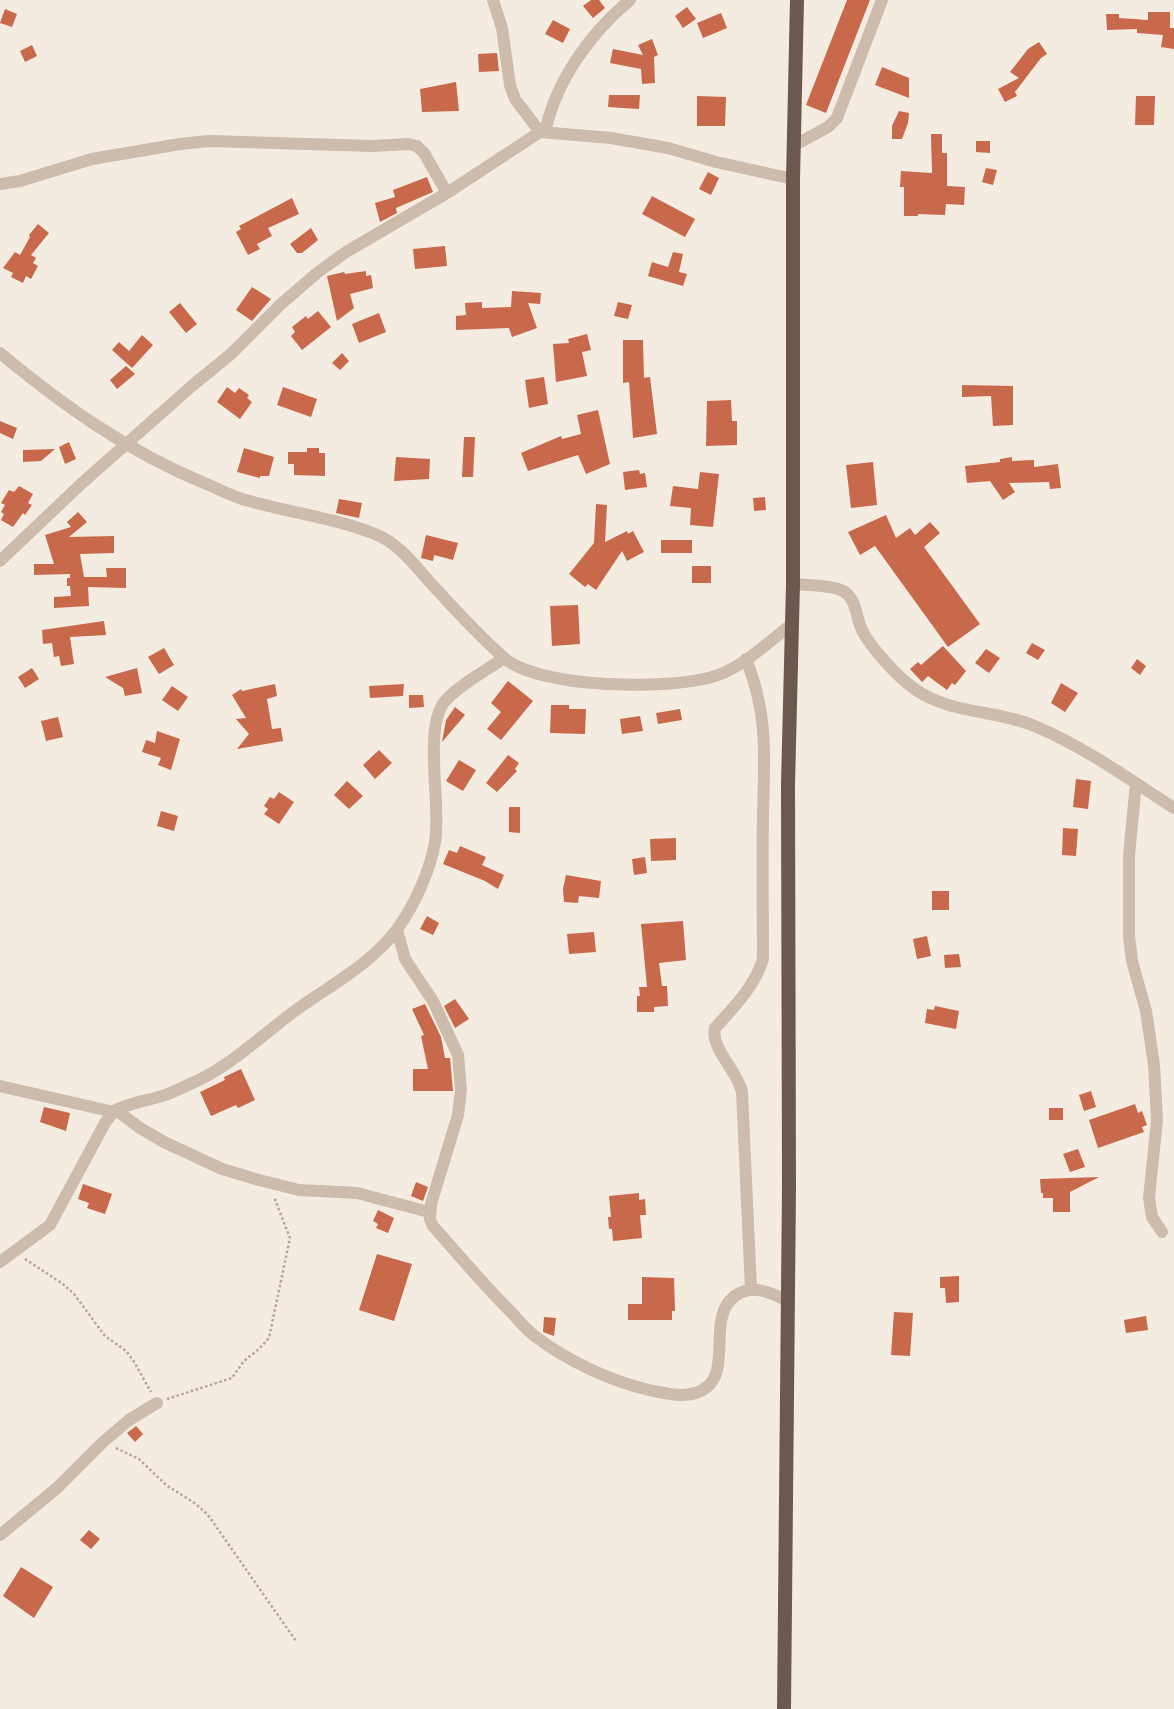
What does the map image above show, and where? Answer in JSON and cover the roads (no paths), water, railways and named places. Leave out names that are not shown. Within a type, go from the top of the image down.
[{"type":"highway","points":[[784,1709],[788,1301],[788,784],[793,623],[793,179],[797,0]]},
{"type":"street","points":[[492,0],[502,28],[510,85],[515,99],[543,132]]},
{"type":"street","points":[[543,132],[557,93],[580,54],[599,31],[630,0]]},
{"type":"street","points":[[795,144],[828,126],[837,118],[882,0]]},
{"type":"street","points":[[0,561],[81,484],[192,385],[231,354],[280,305],[317,273],[346,252],[447,193],[543,132],[611,138],[668,148],[716,162],[793,179]]},
{"type":"street","points":[[0,184],[20,181],[92,159],[200,142],[296,142],[372,146],[408,144],[417,146],[424,153],[447,193]]},
{"type":"street","points":[[0,353],[83,418],[126,445],[182,474],[241,499],[304,513],[376,534],[390,541],[413,562],[438,592],[513,665],[574,681],[634,685],[696,682],[720,674],[746,659],[793,623]]},
{"type":"street","points":[[793,584],[839,589],[846,593],[855,607],[866,636],[910,686],[932,701],[1010,718],[1036,726],[1082,749],[1174,808]]},
{"type":"street","points":[[0,1262],[50,1225],[105,1123],[115,1111],[169,1094],[204,1077],[234,1059],[293,1012],[334,985],[372,956],[397,930],[413,903],[435,842],[437,820],[434,761],[436,728],[440,710],[445,700],[504,658]]},
{"type":"street","points":[[746,659],[757,687],[762,711],[765,759],[763,958],[759,973],[752,984],[715,1028],[713,1034],[715,1044],[735,1072],[742,1092],[751,1290]]},
{"type":"street","points":[[1136,783],[1129,856],[1129,936],[1132,961],[1146,1011],[1154,1065],[1157,1120],[1149,1198],[1152,1217],[1162,1232]]},
{"type":"street","points":[[397,930],[405,959],[433,1001],[458,1055],[460,1072],[458,1115],[429,1212],[433,1226],[489,1290],[535,1336],[567,1358],[643,1389],[669,1395],[686,1394],[707,1387],[714,1379],[725,1308],[728,1301],[737,1294],[751,1290],[766,1291],[788,1301]]},
{"type":"street","points":[[0,1086],[115,1111],[164,1142],[240,1174],[299,1190],[357,1193],[429,1212]]},
{"type":"street","points":[[0,1535],[57,1488],[103,1442],[129,1420],[157,1402]]}]
